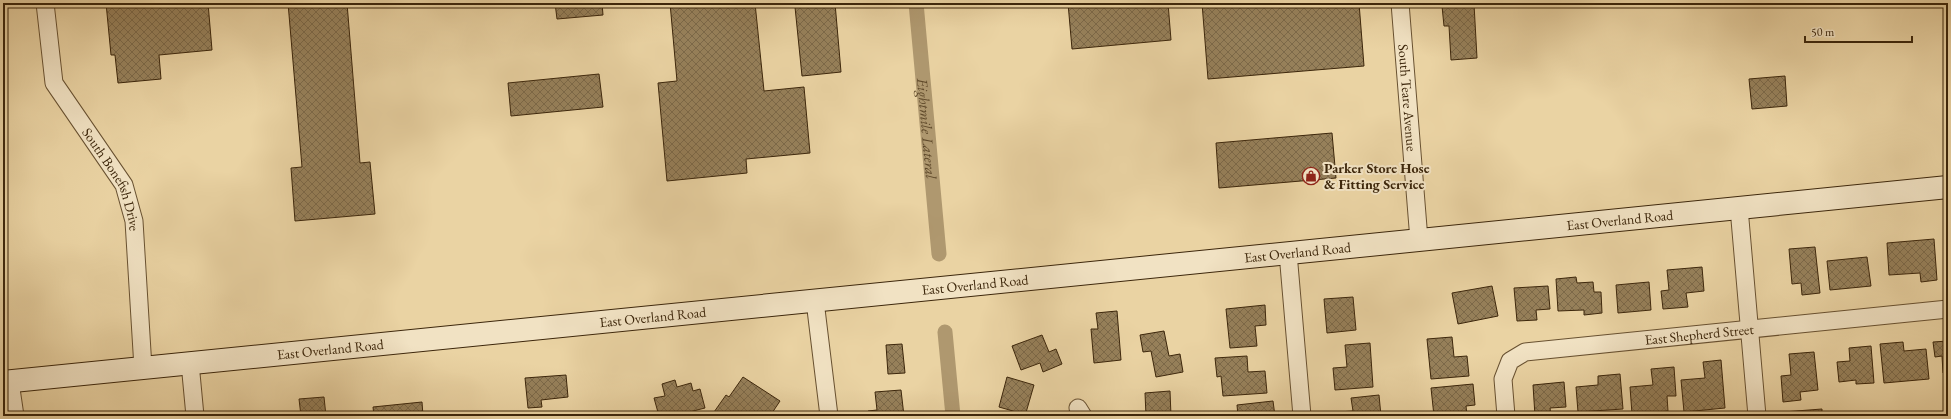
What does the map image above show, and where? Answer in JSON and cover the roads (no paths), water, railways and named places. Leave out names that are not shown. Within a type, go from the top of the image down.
[{"type":"main road","name":"East Overland Road","points":[[7,382],[1948,187]]},
{"type":"street","name":"South Bonefish Drive","points":[[45,3],[54,83],[124,185],[134,221],[143,368]]},
{"type":"street","name":"South Teare Avenue","points":[[1400,3],[1419,240]]},
{"type":"street","points":[[1739,208],[1757,416]]},
{"type":"street","points":[[1288,253],[1302,416]]},
{"type":"street","points":[[815,301],[829,416]]},
{"type":"street","name":"East Shepherd Street","points":[[1506,416],[1503,379],[1510,361],[1525,352],[1948,309]]},
{"type":"street","points":[[190,363],[195,416]]},
{"type":"street","points":[[7,382],[15,416]]},
{"type":"waterway","name":"Eightmile Lateral","points":[[916,3],[939,254]]},
{"type":"waterway","name":"Eightmile Lateral","points":[[945,332],[953,416]]},
{"type":"place","name":"Parker Store Hose & Fitting Service","points":[[1311,176]]}]
